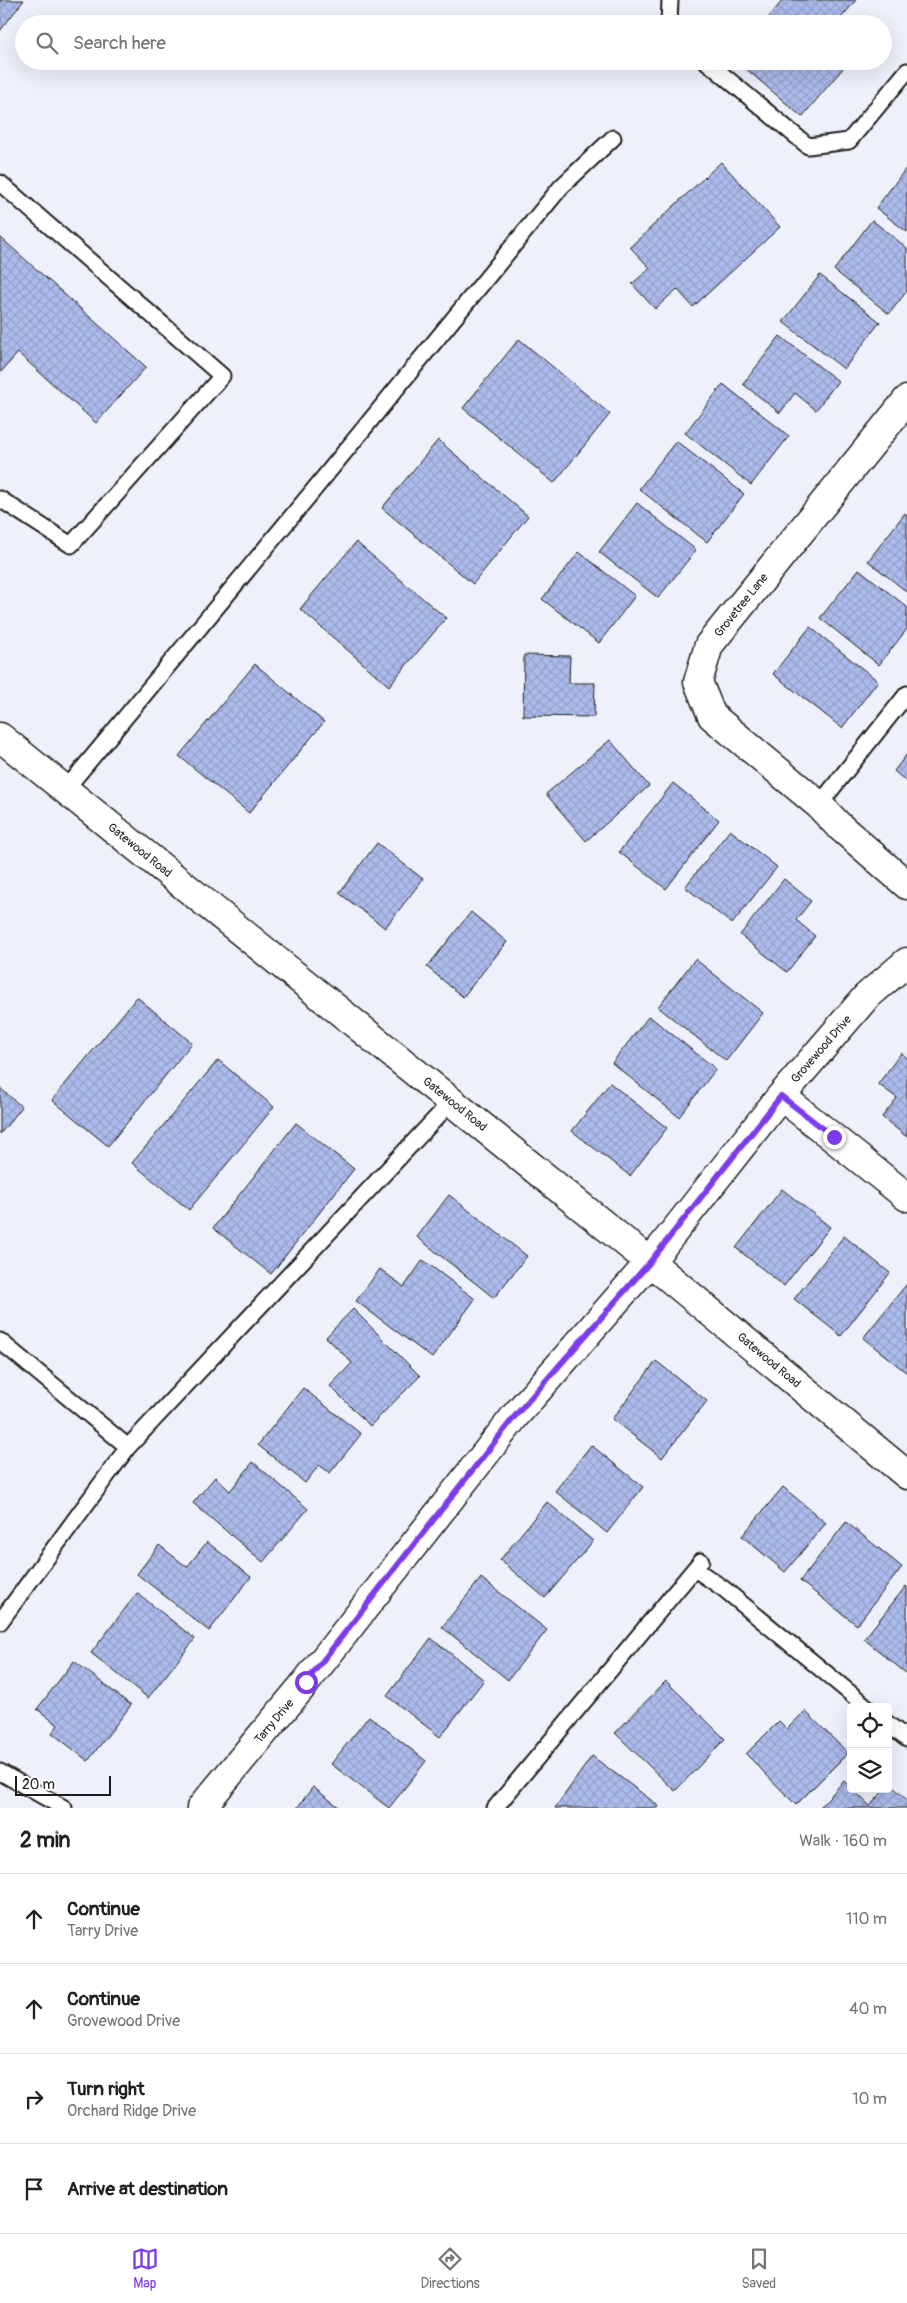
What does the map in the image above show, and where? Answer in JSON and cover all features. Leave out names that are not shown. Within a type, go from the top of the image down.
[{"type":"street","name":"Grovetree Lane","points":[[907,400],[709,644],[698,682],[712,716],[819,805],[838,825],[907,885]]},
{"type":"street","name":"Gatewood Road","points":[[0,737],[650,1262],[907,1475]]},
{"type":"street","name":"Grovewood Drive","points":[[650,1262],[781,1096],[866,997],[907,962]]},
{"type":"street","points":[[781,1096],[907,1197]]},
{"type":"street","name":"Tarry Drive","points":[[201,1808],[306,1682],[515,1416],[650,1262]]},
{"type":"lane","points":[[669,15],[670,0]]},
{"type":"lane","points":[[717,70],[808,146],[849,141],[907,71]]},
{"type":"lane","points":[[65,790],[561,187],[613,138]]},
{"type":"lane","points":[[0,183],[222,376],[71,545],[0,499]]},
{"type":"lane","points":[[819,805],[907,694]]},
{"type":"lane","points":[[0,1622],[128,1447],[451,1102]]},
{"type":"lane","points":[[0,1341],[128,1447]]},
{"type":"lane","points":[[495,1808],[698,1565],[724,1589],[862,1703]]},
{"type":"lane","points":[[892,1727],[907,1739]]},
{"type":"lane","points":[[0,1772],[64,1808]]},
{"type":"building","points":[[0,0],[24,0],[0,31]]},
{"type":"building","points":[[783,0],[856,0],[844,15],[770,15]]},
{"type":"building","points":[[747,70],[841,70],[802,117]]},
{"type":"building","points":[[721,162],[780,227],[693,307],[677,289],[655,309],[632,284],[650,268],[630,247]]},
{"type":"building","points":[[907,167],[907,232],[876,208]]},
{"type":"building","points":[[872,220],[907,248],[907,291],[889,314],[834,270]]},
{"type":"building","points":[[0,237],[146,367],[96,423],[18,353],[0,373]]},
{"type":"building","points":[[820,275],[880,322],[844,369],[783,322]]},
{"type":"building","points":[[780,336],[838,381],[816,410],[795,393],[780,413],[743,384]]},
{"type":"building","points":[[519,339],[610,414],[554,483],[463,408]]},
{"type":"building","points":[[723,384],[789,436],[751,485],[685,433]]},
{"type":"building","points":[[438,440],[528,516],[473,584],[382,508]]},
{"type":"building","points":[[676,441],[744,494],[707,542],[639,489]]},
{"type":"building","points":[[637,503],[696,550],[658,598],[599,552]]},
{"type":"building","points":[[905,513],[907,515],[907,592],[868,561]]},
{"type":"building","points":[[356,542],[446,618],[389,686],[300,609]]},
{"type":"building","points":[[579,552],[635,596],[599,643],[542,599]]},
{"type":"building","points":[[859,569],[907,607],[907,629],[879,665],[820,618]]},
{"type":"building","points":[[810,627],[878,681],[842,728],[773,674]]},
{"type":"building","points":[[524,655],[570,656],[569,683],[595,683],[594,717],[523,716]]},
{"type":"building","points":[[255,664],[324,722],[249,813],[179,756]]},
{"type":"building","points":[[610,740],[649,786],[586,841],[546,794]]},
{"type":"building","points":[[907,754],[907,782],[894,771]]},
{"type":"building","points":[[673,783],[719,820],[666,889],[619,852]]},
{"type":"building","points":[[730,830],[777,867],[732,924],[685,887]]},
{"type":"building","points":[[377,843],[423,879],[385,928],[339,893]]},
{"type":"building","points":[[784,879],[811,901],[796,920],[815,936],[787,972],[740,935]]},
{"type":"building","points":[[471,912],[507,942],[463,997],[427,967]]},
{"type":"building","points":[[695,959],[763,1013],[726,1061],[658,1007]]},
{"type":"building","points":[[137,997],[192,1043],[108,1146],[52,1100]]},
{"type":"building","points":[[649,1016],[716,1069],[679,1117],[612,1063]]},
{"type":"building","points":[[901,1053],[907,1058],[907,1137],[882,1117],[897,1098],[878,1084]]},
{"type":"building","points":[[218,1060],[274,1107],[189,1210],[132,1163]]},
{"type":"building","points":[[610,1083],[667,1128],[630,1176],[572,1131]]},
{"type":"building","points":[[0,1088],[22,1107],[0,1134]]},
{"type":"building","points":[[296,1123],[354,1169],[271,1274],[213,1228]]},
{"type":"building","points":[[782,1189],[830,1227],[784,1286],[736,1248]]},
{"type":"building","points":[[449,1195],[527,1256],[494,1298],[417,1237]]},
{"type":"building","points":[[844,1236],[890,1273],[841,1336],[794,1299]]},
{"type":"building","points":[[423,1260],[475,1299],[432,1358],[356,1301],[380,1269],[404,1287]]},
{"type":"building","points":[[907,1286],[907,1373],[863,1338]]},
{"type":"building","points":[[353,1309],[420,1376],[370,1426],[330,1386],[352,1363],[326,1337]]},
{"type":"building","points":[[656,1361],[707,1401],[662,1458],[612,1419]]},
{"type":"building","points":[[303,1388],[361,1434],[330,1473],[319,1465],[305,1483],[258,1445]]},
{"type":"building","points":[[591,1445],[643,1487],[607,1533],[555,1491]]},
{"type":"building","points":[[253,1462],[308,1509],[263,1562],[193,1503],[215,1477],[230,1491]]},
{"type":"building","points":[[783,1487],[826,1523],[785,1572],[742,1536]]},
{"type":"building","points":[[547,1502],[593,1541],[545,1598],[500,1560]]},
{"type":"building","points":[[846,1522],[902,1567],[857,1625],[800,1581]]},
{"type":"building","points":[[207,1542],[251,1577],[209,1631],[137,1574],[159,1545],[187,1567]]},
{"type":"building","points":[[481,1578],[547,1630],[508,1680],[442,1627]]},
{"type":"building","points":[[907,1587],[907,1674],[864,1639]]},
{"type":"building","points":[[137,1593],[195,1639],[148,1698],[91,1653]]},
{"type":"building","points":[[431,1638],[484,1680],[440,1737],[387,1696]]},
{"type":"building","points":[[74,1661],[131,1705],[88,1761],[52,1733],[58,1725],[37,1709]]},
{"type":"building","points":[[666,1681],[725,1739],[675,1791],[615,1733]]},
{"type":"building","points":[[805,1711],[847,1752],[796,1805],[746,1754],[779,1721],[787,1729]]},
{"type":"building","points":[[369,1716],[426,1761],[389,1808],[331,1764]]},
{"type":"building","points":[[592,1756],[659,1806],[658,1808],[555,1808]]},
{"type":"building","points":[[844,1781],[847,1784],[847,1793],[856,1793],[870,1806],[881,1793],[892,1793],[892,1786],[907,1800],[907,1808],[819,1808]]},
{"type":"building","points":[[313,1787],[340,1808],[297,1808]]},
{"type":"route","points":[[306,1682],[515,1416],[650,1262],[781,1096],[834,1137]]}]
